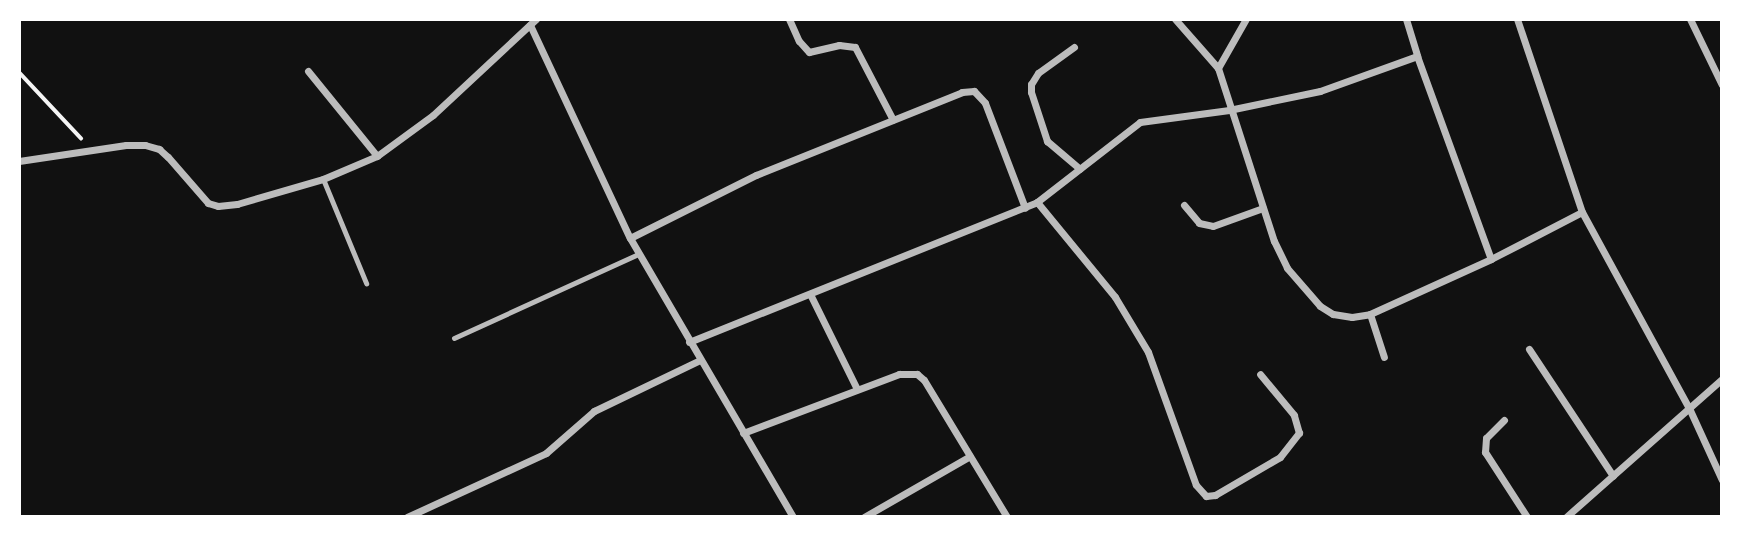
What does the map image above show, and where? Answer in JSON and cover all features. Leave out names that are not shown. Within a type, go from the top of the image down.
[{"type":"street","points":[[789,19],[799,41],[809,52],[848,44],[855,47],[893,120]]},
{"type":"street","points":[[1175,19],[1218,68],[1263,208],[1287,268],[1320,306],[1333,314],[1352,317],[1370,314],[1491,259],[1582,212]]},
{"type":"street","points":[[1218,68],[1246,19]]},
{"type":"street","points":[[1406,19],[1491,259]]},
{"type":"street","points":[[1517,19],[1582,212],[1689,408],[1722,480]]},
{"type":"street","points":[[1690,19],[1722,85]]},
{"type":"street","points":[[19,161],[127,145],[159,149],[208,203],[218,206],[237,204],[323,179],[377,156],[433,115],[533,22],[629,238],[793,517]]},
{"type":"street","points":[[1074,47],[1038,74],[1031,84],[1031,92],[1047,141],[1080,169]]},
{"type":"street","points":[[689,342],[1025,208],[1037,202],[1140,122],[1230,110],[1320,91],[1417,56]]},
{"type":"street","points":[[309,71],[377,156]]},
{"type":"street","points":[[629,238],[756,175],[962,92],[974,91],[985,103],[1025,208]]},
{"type":"street","points":[[1037,202],[1115,297],[1138,334],[1148,352],[1196,485],[1206,496],[1215,495],[1280,457],[1299,433],[1294,415],[1260,374]]},
{"type":"street","points":[[1184,205],[1199,223],[1213,226],[1263,208]]},
{"type":"street","points":[[810,294],[857,390]]},
{"type":"street","points":[[1370,314],[1384,357]]},
{"type":"street","points":[[1528,349],[1613,476]]},
{"type":"street","points":[[407,517],[546,453],[594,411],[700,360]]},
{"type":"street","points":[[743,433],[899,373],[917,374],[1007,517]]},
{"type":"street","points":[[1566,517],[1722,379]]},
{"type":"street","points":[[1504,420],[1486,438],[1485,452],[1527,517]]},
{"type":"street","points":[[864,517],[970,456]]},
{"type":"lane","points":[[323,179],[366,283]]},
{"type":"lane","points":[[454,338],[638,254]]},
{"type":"path","points":[[19,72],[92,150]]}]
